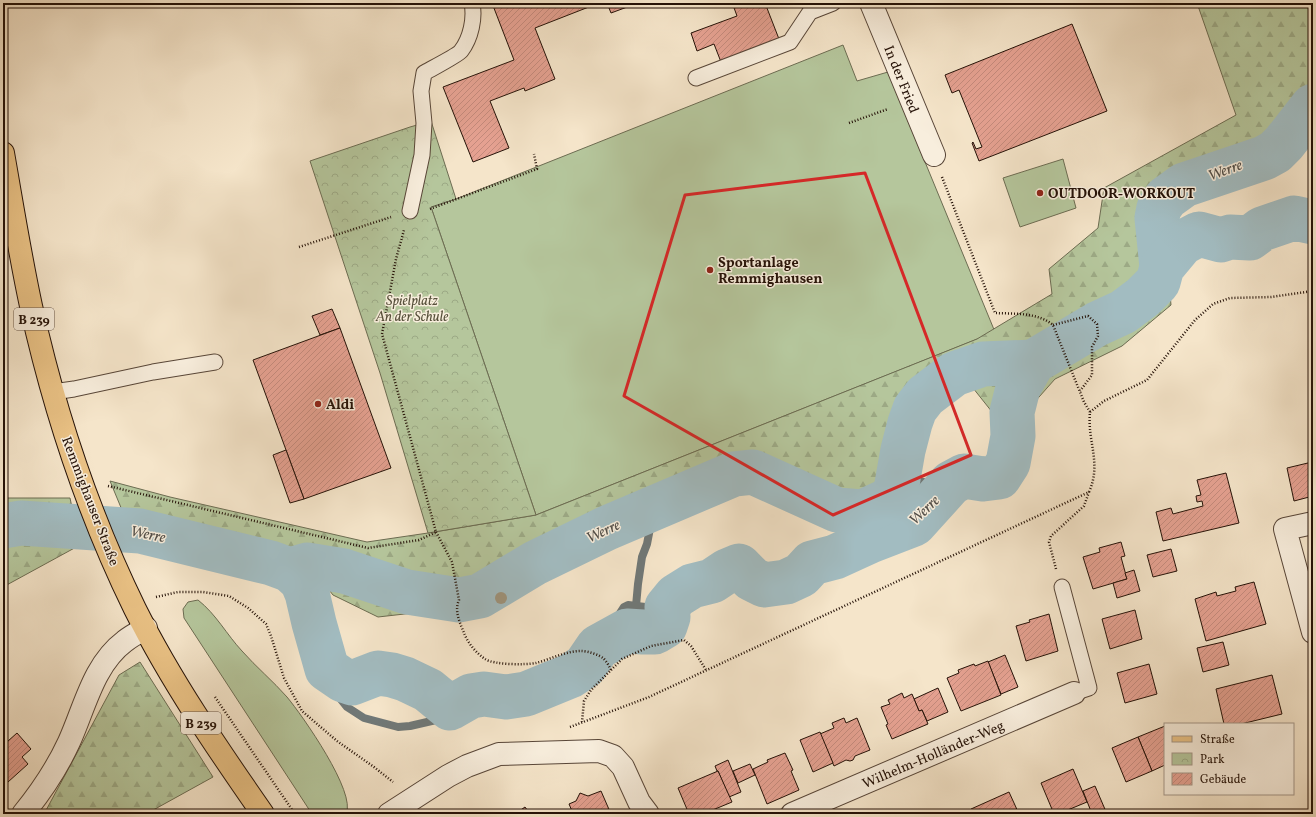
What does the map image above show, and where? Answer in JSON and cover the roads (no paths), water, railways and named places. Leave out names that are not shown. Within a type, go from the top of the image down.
[{"type":"main road","name":"Remmighauser Straße","points":[[3,153],[31,306],[66,438],[89,502],[108,550],[136,611],[195,714],[256,811]]},
{"type":"street","name":"In der Fried","points":[[871,3],[934,155]]},
{"type":"street","points":[[1313,523],[1284,529],[1313,632]]},
{"type":"street","points":[[23,814],[60,760],[70,741],[94,680],[100,669],[120,645],[146,628]]},
{"type":"street","name":"Wilhelm-Holländer-Weg","points":[[792,814],[1074,693]]},
{"type":"street","points":[[389,814],[448,776],[467,766],[499,754],[599,751],[613,756],[623,767],[639,802],[648,814]]},
{"type":"lane","points":[[410,211],[422,155],[424,123],[421,91],[424,73],[461,52],[470,33],[473,9],[472,3]]},
{"type":"lane","points":[[696,78],[790,42],[810,12],[833,3]]},
{"type":"lane","points":[[53,392],[153,372],[215,362]]},
{"type":"lane","points":[[1062,587],[1089,688],[1074,693]]},
{"type":"waterway","name":"Werre","points":[[1162,267],[1157,218],[1159,208],[1166,198],[1184,185],[1264,158],[1275,152],[1284,143],[1313,106]]},
{"type":"waterway","name":"Werre","points":[[3,526],[21,523],[140,531],[271,563],[290,570],[302,581],[307,593],[327,669],[343,680],[352,683],[378,673],[392,675],[405,679],[428,690],[450,708],[471,696],[484,694],[506,697],[526,694],[570,676],[585,666],[598,647],[627,631],[655,632],[665,626],[668,617],[667,607],[676,596],[692,586],[712,581],[727,571],[739,566],[752,579],[764,585],[786,582],[801,575],[812,563],[835,557],[870,541],[914,524],[951,483],[964,476],[983,479],[999,477],[1008,463],[1013,436],[1012,412],[1018,388],[1033,362],[1097,324],[1123,312],[1143,297],[1158,282],[1162,267],[1182,243],[1199,234],[1221,240],[1230,237],[1250,238],[1262,229],[1294,218],[1313,222]]},
{"type":"waterway","name":"Werre","points":[[290,570],[307,565],[344,571],[407,592],[459,600],[480,596],[535,563],[607,528],[734,474],[753,472],[837,510],[863,512],[889,500],[896,490],[903,450],[910,423],[915,409],[925,396],[954,374],[983,364],[1033,362]]},
{"type":"waterway","name":"Werre","points":[[899,477],[947,487]]},
{"type":"waterway","points":[[636,606],[642,557],[647,544],[652,518],[660,505]]},
{"type":"waterway","name":"Werre","points":[[598,647],[624,607],[628,605],[654,608],[667,607]]},
{"type":"waterway","name":"Werre","points":[[327,669],[339,697],[347,707],[364,718],[398,727],[410,726],[436,720],[450,708]]},
{"type":"place","name":"OUTDOOR-WORKOUT","points":[[1040,193]]},
{"type":"place","name":"Sportanlage Remmighausen","points":[[710,270]]},
{"type":"place","name":"Aldi","points":[[318,404]]},
{"type":"park label","name":"Spielplatz An der Schule","points":[[412,308]]}]
